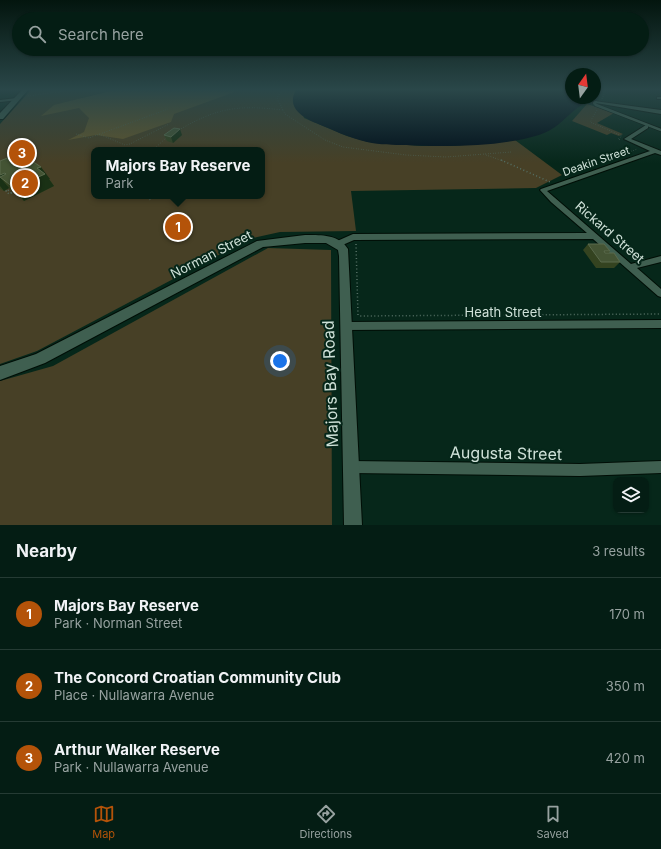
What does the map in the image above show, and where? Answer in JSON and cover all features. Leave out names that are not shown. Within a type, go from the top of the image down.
[{"type":"main road","name":"Norman Street","points":[[0,373],[40,359],[261,244],[305,239],[327,239],[338,244]]},
{"type":"main road","name":"Majors Bay Road","points":[[338,244],[343,248],[344,256],[353,525]]},
{"type":"street","points":[[626,140],[646,127]]},
{"type":"street","points":[[626,140],[658,152]]},
{"type":"street","name":"Deakin Street","points":[[543,190],[658,152]]},
{"type":"street","name":"Rickard Street","points":[[543,190],[661,294]]},
{"type":"street","points":[[338,244],[353,237],[595,236]]},
{"type":"street","points":[[630,266],[661,259]]},
{"type":"street","name":"Heath Street","points":[[346,326],[661,324]]},
{"type":"street","name":"Augusta Street","points":[[351,467],[580,470],[661,467]]},
{"type":"lane","points":[[625,114],[661,130]]},
{"type":"path","points":[[76,134],[89,138],[153,114]]},
{"type":"path","points":[[175,132],[205,114]]},
{"type":"path","points":[[287,114],[309,131],[325,140],[352,149],[373,150],[406,155],[446,157],[512,152]]},
{"type":"path","points":[[593,114],[590,122],[622,136],[618,139],[626,140]]},
{"type":"path","points":[[99,134],[125,145],[130,144],[168,124]]},
{"type":"path","points":[[155,147],[168,136]]},
{"type":"path","points":[[599,164],[640,148],[635,146]]},
{"type":"path","points":[[484,154],[543,178],[555,185]]},
{"type":"path","points":[[362,244],[356,244],[355,246],[358,315],[360,316],[661,314]]},
{"type":"shaded area","points":[[9,114],[303,114],[304,118],[347,136],[368,142],[421,146],[453,146],[515,140],[562,175],[536,188],[351,191],[356,231],[280,232],[249,239],[37,351],[0,364],[0,124]]},
{"type":"shaded area","points":[[86,114],[174,114],[171,122],[123,139],[96,135],[68,140],[84,132],[89,118]]},
{"type":"shaded area","points":[[578,114],[611,114],[597,123],[623,134],[619,136],[611,133],[607,135],[572,121]]},
{"type":"shaded area","points":[[268,248],[331,250],[332,525],[0,525],[0,381],[53,366]]},
{"type":"water","points":[[302,114],[570,114],[550,130],[539,135],[507,142],[473,145],[439,146],[372,143],[341,134],[316,123]]},
{"type":"building","points":[[174,128],[180,129],[171,137],[164,135]]},
{"type":"building","points":[[20,153],[41,167],[37,168],[45,174],[14,188],[0,177],[6,174],[0,175],[0,161]]},
{"type":"building","points":[[588,244],[604,244],[610,251],[604,251],[605,253],[614,253],[620,262],[601,262]]},
{"type":"place","name":"Arthur Walker Reserve","points":[[22,153]]},
{"type":"place","name":"The Concord Croatian Community Club","points":[[25,183]]},
{"type":"place","name":"Majors Bay Reserve","points":[[178,227]]}]
